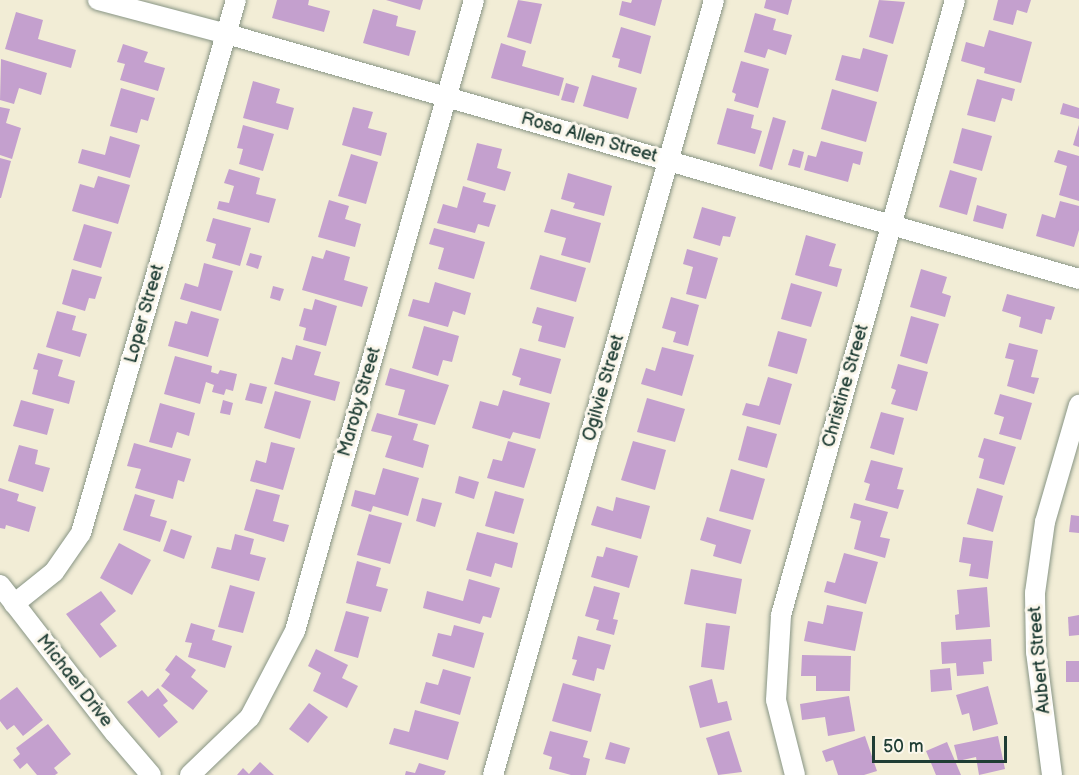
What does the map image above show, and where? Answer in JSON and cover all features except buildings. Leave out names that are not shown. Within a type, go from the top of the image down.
[{"type":"street","name":"Rosa Allen Street","points":[[98,0],[227,34],[446,99],[669,160],[892,227],[1079,279]]},
{"type":"street","name":"Loper Street","points":[[14,604],[54,572],[81,533],[236,0]]},
{"type":"street","name":"Maroby Street","points":[[190,775],[250,717],[295,631],[474,0]]},
{"type":"street","name":"Ogilvie Street","points":[[493,775],[714,0]]},
{"type":"street","name":"Christine Street","points":[[795,775],[776,700],[781,615],[955,0]]},
{"type":"street","name":"Aubert Street","points":[[1052,775],[1036,652],[1035,593],[1045,522],[1079,405]]},
{"type":"street","name":"Michael Drive","points":[[0,585],[151,775]]}]
